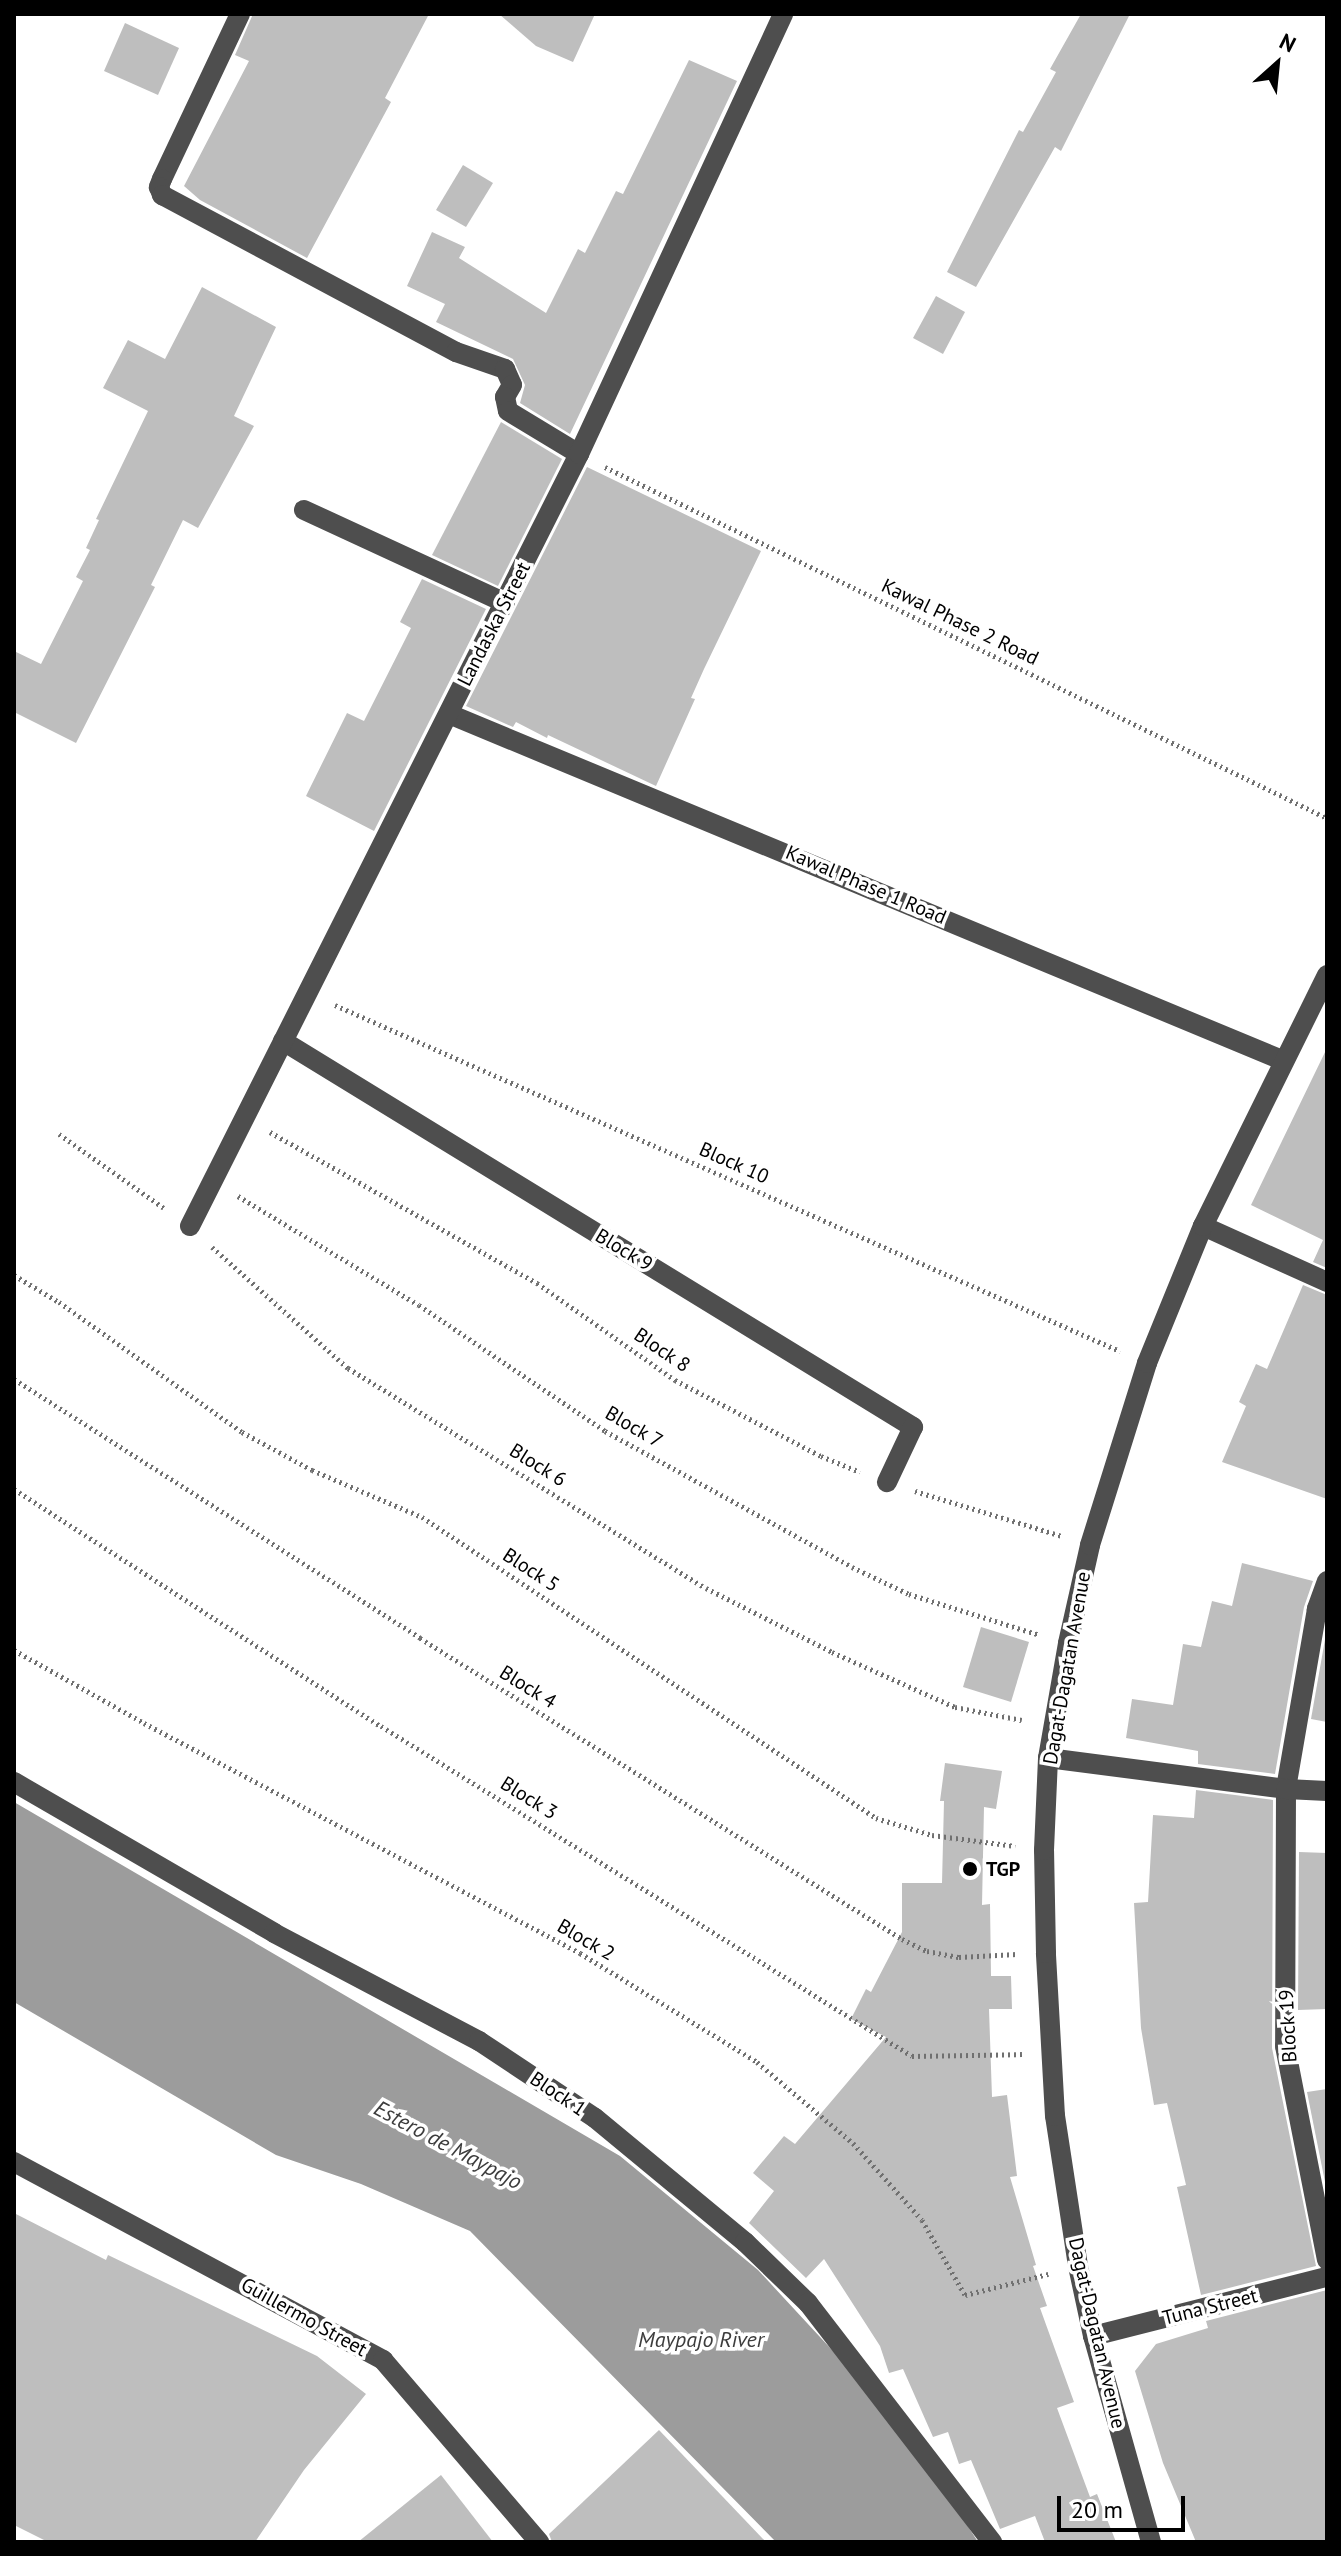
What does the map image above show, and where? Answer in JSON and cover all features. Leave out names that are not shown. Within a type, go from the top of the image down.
[{"type":"street","points":[[240,14],[162,179],[159,187],[162,195],[456,352],[505,369],[512,385],[505,397],[508,411],[579,454]]},
{"type":"street","name":"Landaska Street","points":[[190,1226],[579,454],[783,14]]},
{"type":"street","points":[[304,510],[505,603]]},
{"type":"street","name":"Kawal Phase 1 Road","points":[[449,714],[1282,1060]]},
{"type":"street","name":"Dagat-Dagatan Avenue","points":[[1150,2542],[1093,2336],[1078,2266],[1055,2116],[1046,1953],[1044,1850],[1048,1758],[1068,1643],[1090,1545],[1147,1363],[1203,1226],[1282,1060],[1327,975]]},
{"type":"street","name":"Block 9","points":[[283,1041],[913,1427],[887,1482]]},
{"type":"street","points":[[1203,1226],[1327,1282]]},
{"type":"street","name":"Block 19","points":[[1327,1581],[1317,1609],[1286,1789],[1285,2046],[1327,2260]]},
{"type":"street","points":[[1048,1758],[1286,1789],[1327,1791]]},
{"type":"street","name":"Block 1","points":[[14,1782],[274,1933],[479,2041],[595,2118],[745,2242],[808,2303],[992,2542]]},
{"type":"street","name":"Guillermo Street","points":[[14,2162],[383,2360],[539,2542]]},
{"type":"street","name":"Tuna Street","points":[[1093,2336],[1327,2277]]},
{"type":"path","name":"Kawal Phase 2 Road","points":[[579,454],[1327,818]]},
{"type":"path","name":"Block 10","points":[[308,993],[1147,1363]]},
{"type":"path","name":"Block 8","points":[[245,1118],[537,1283],[675,1380],[821,1456],[887,1482],[1090,1545]]},
{"type":"path","name":"Block 6","points":[[59,1134],[190,1226],[348,1368],[706,1588],[832,1652],[955,1707],[1054,1726]]},
{"type":"path","name":"Block 7","points":[[213,1181],[419,1305],[605,1431],[852,1567],[909,1594],[1068,1643]]},
{"type":"path","name":"Block 5","points":[[14,1275],[59,1302],[242,1432],[312,1470],[422,1517],[876,1818],[932,1835],[1044,1850]]},
{"type":"path","name":"Block 4","points":[[14,1379],[420,1638],[902,1939],[927,1951],[959,1957],[1046,1953]]},
{"type":"path","name":"Block 3","points":[[14,1489],[381,1726],[912,2056],[1051,2053]]},
{"type":"path","name":"Block 2","points":[[14,1650],[144,1723],[580,1953],[757,2062],[853,2143],[912,2209],[965,2295],[1078,2266]]},
{"type":"water","name":"Maypajo River","points":[[14,1802],[620,2156],[758,2270],[845,2364],[931,2469],[978,2542],[776,2542],[470,2231],[361,2184],[276,2155],[14,2002]]},
{"type":"building","points":[[253,14],[429,14],[385,98],[391,102],[307,258],[200,200],[184,186],[249,61],[235,55]]},
{"type":"building","points":[[499,14],[595,14],[573,62],[536,46]]},
{"type":"building","points":[[1081,14],[1130,14],[1061,151],[1055,147],[976,287],[947,272],[1019,130],[1023,132],[1056,72],[1050,69]]},
{"type":"building","points":[[125,23],[179,48],[158,95],[104,71]]},
{"type":"building","points":[[689,60],[737,81],[570,434],[520,403],[525,385],[513,359],[436,322],[445,304],[407,286],[432,232],[465,247],[459,258],[546,313],[578,249],[585,253],[616,191],[623,194]]},
{"type":"building","points":[[463,165],[493,183],[466,227],[436,210]]},
{"type":"building","points":[[202,287],[276,327],[234,416],[254,426],[198,528],[183,520],[151,585],[155,587],[76,743],[14,712],[14,651],[41,664],[83,581],[76,577],[90,550],[86,548],[99,520],[96,519],[148,411],[103,388],[128,340],[165,359]]},
{"type":"building","points":[[936,296],[965,312],[943,354],[913,338]]},
{"type":"building","points":[[501,422],[562,459],[498,586],[432,555]]},
{"type":"building","points":[[587,467],[761,551],[691,698],[695,699],[656,786],[548,735],[547,738],[516,722],[513,727],[466,706]]},
{"type":"building","points":[[422,579],[486,609],[374,831],[306,796],[347,713],[364,721],[411,628],[400,622]]},
{"type":"building","points":[[1327,1048],[1327,1268],[1313,1262],[1323,1240],[1251,1205]]},
{"type":"building","points":[[1303,1285],[1327,1295],[1327,1499],[1222,1462],[1246,1406],[1239,1402],[1256,1364],[1267,1369]]},
{"type":"building","points":[[1242,1563],[1313,1581],[1304,1607],[1275,1774],[1198,1764],[1198,1751],[1126,1738],[1132,1699],[1173,1705],[1183,1644],[1201,1647],[1212,1601],[1232,1606]]},
{"type":"building","points":[[981,1627],[1029,1642],[1011,1702],[963,1687]]},
{"type":"building","points":[[1327,1628],[1327,1722],[1311,1719]]},
{"type":"building","points":[[945,1763],[1002,1771],[996,1809],[984,1807],[982,1905],[990,1904],[991,1976],[1011,1976],[1012,2009],[989,2009],[992,2097],[1007,2095],[1017,2176],[1010,2177],[1036,2265],[1033,2266],[1047,2306],[1040,2308],[1074,2402],[1057,2408],[1090,2497],[1097,2494],[1116,2542],[1045,2542],[1035,2516],[1000,2529],[971,2460],[959,2464],[948,2432],[933,2437],[903,2369],[889,2373],[880,2346],[824,2259],[806,2278],[749,2223],[774,2191],[753,2173],[784,2136],[795,2144],[886,2037],[851,2019],[866,1989],[871,1992],[902,1932],[902,1883],[942,1883],[944,1801],[940,1801]]},
{"type":"building","points":[[1196,1790],[1273,1800],[1272,2048],[1316,2266],[1201,2295],[1177,2187],[1186,2185],[1167,2103],[1154,2105],[1141,2028],[1134,1903],[1148,1902],[1153,1815],[1194,1818]]},
{"type":"building","points":[[1299,1852],[1327,1853],[1327,2009],[1298,2010]]},
{"type":"building","points":[[1327,2089],[1327,2192],[1307,2092]]},
{"type":"building","points":[[14,2213],[106,2260],[108,2255],[317,2356],[366,2394],[304,2470],[255,2542],[48,2542],[14,2525]]},
{"type":"building","points":[[1327,2290],[1327,2542],[1196,2542],[1163,2463],[1135,2371],[1156,2344],[1208,2328],[1206,2321]]},
{"type":"building","points":[[659,2430],[766,2542],[552,2542],[549,2534]]},
{"type":"building","points":[[441,2475],[493,2542],[358,2542]]},
{"type":"place","name":"TGP","points":[[970,1869]]},
{"type":"water label","name":"Estero de Maypajo","points":[[448,2145]]}]
